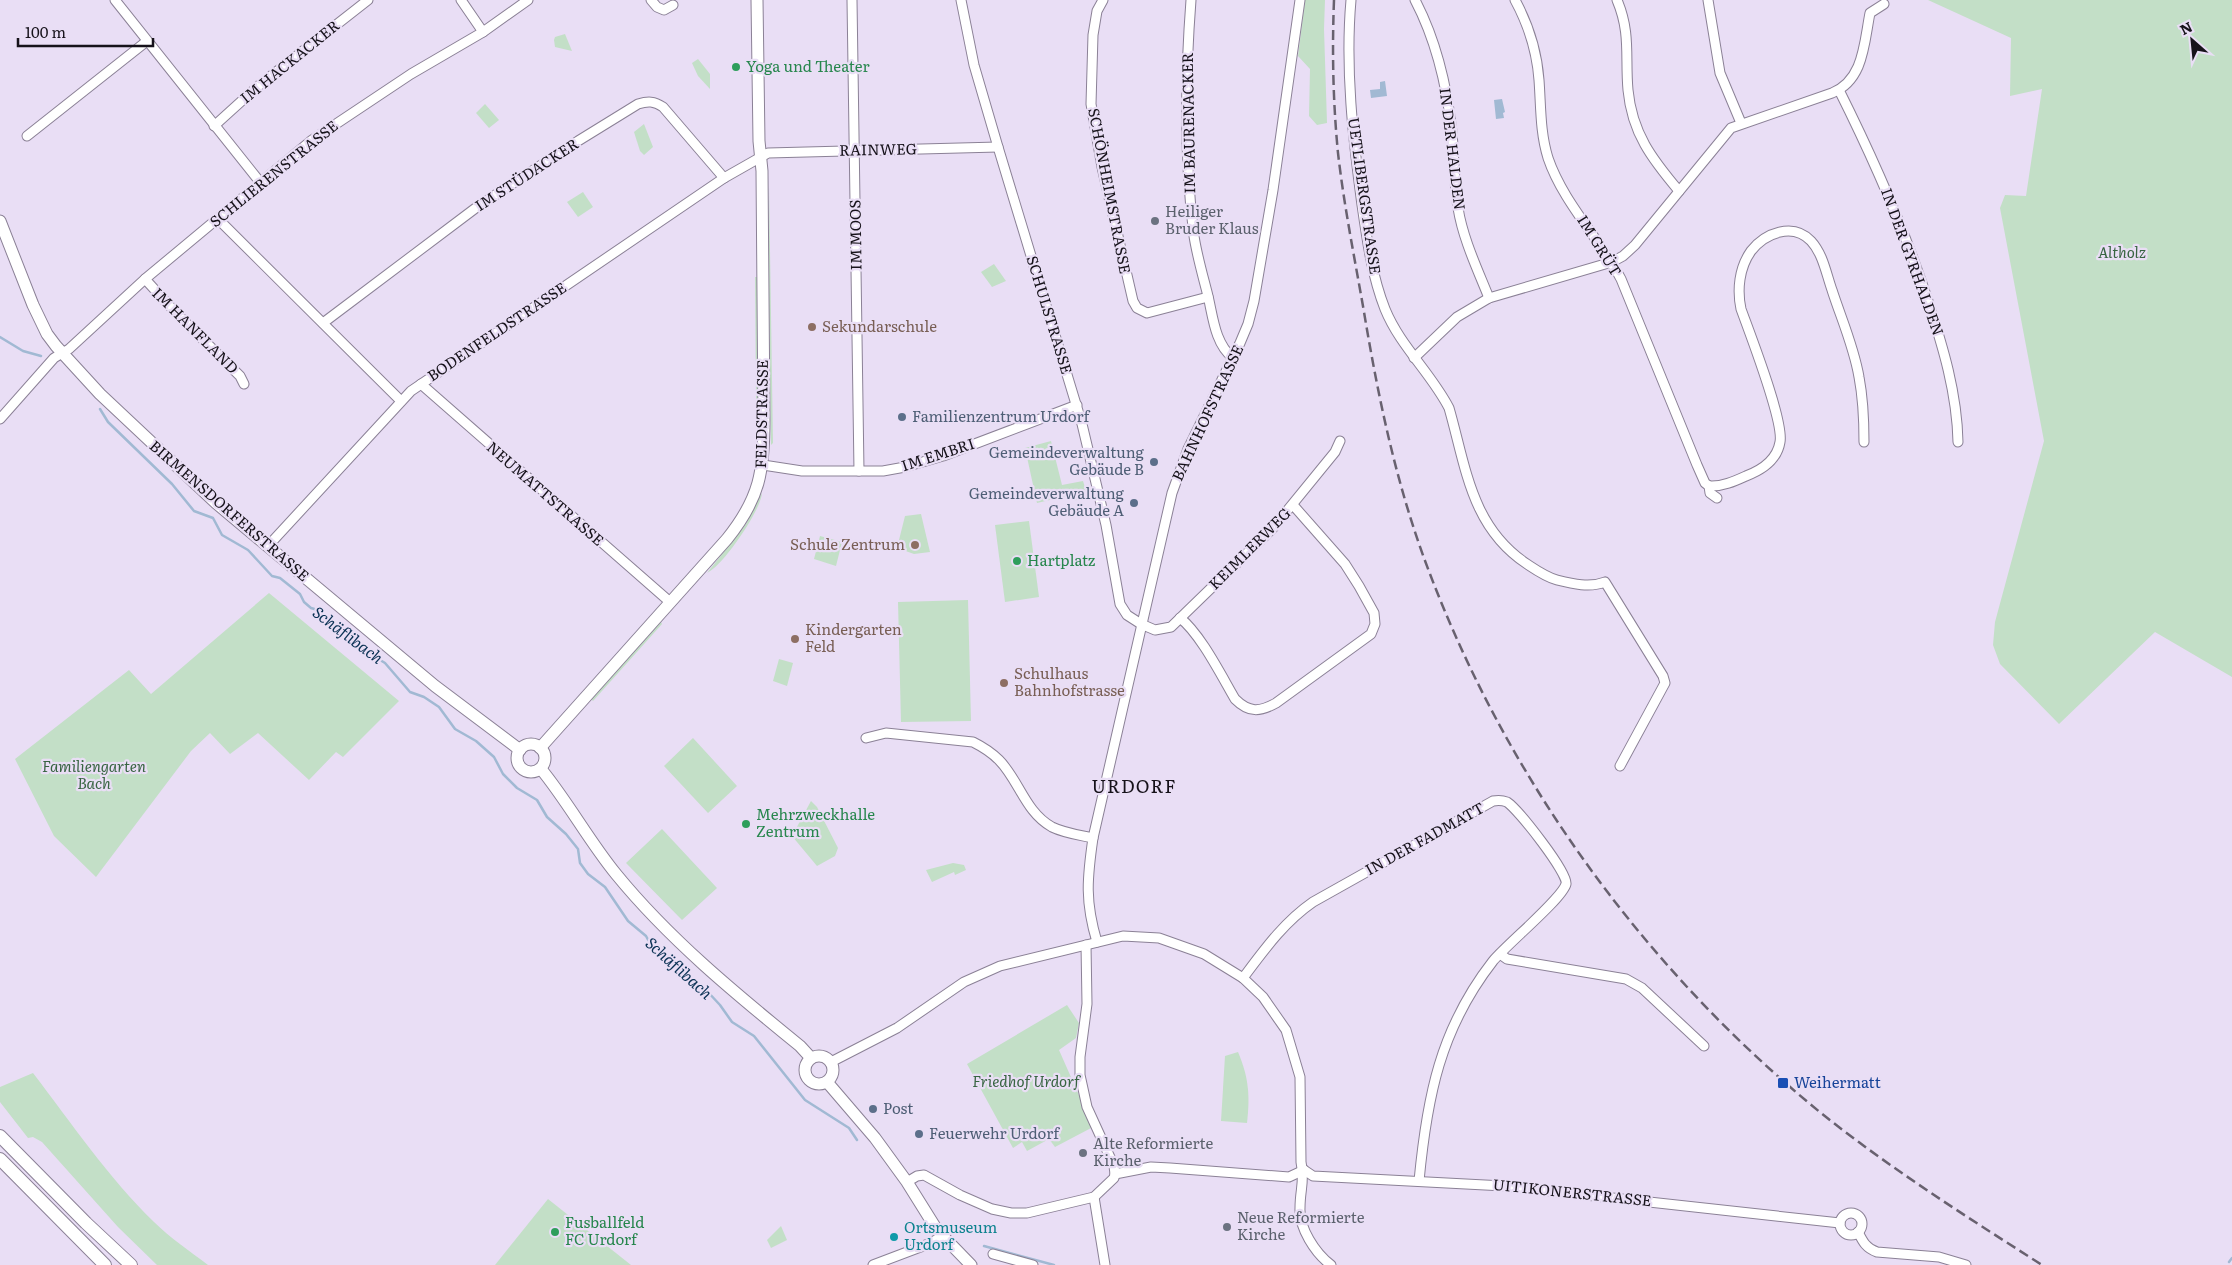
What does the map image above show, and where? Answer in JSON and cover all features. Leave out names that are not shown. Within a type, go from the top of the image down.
[{"type":"highway","points":[[0,1136],[79,1217],[131,1265]]},
{"type":"highway","points":[[0,1159],[105,1265]]},
{"type":"main road","name":"FELDSTRASSE","points":[[540,748],[740,523],[753,499],[763,466],[762,177],[757,0]]},
{"type":"main road","name":"BIRMENSDORFERSTRASSE","points":[[0,221],[39,319],[47,334],[62,353],[132,426],[187,478],[435,686],[520,750]]},
{"type":"main road","points":[[530,744],[540,748],[545,758],[541,769],[529,772],[522,769],[518,762],[520,750],[530,744]]},
{"type":"main road","points":[[541,769],[612,870],[648,910],[696,957],[800,1046],[811,1058]]},
{"type":"main road","points":[[822,1056],[830,1062],[833,1074],[827,1082],[817,1084],[808,1079],[805,1070],[811,1058],[822,1056]]},
{"type":"main road","points":[[827,1082],[875,1138],[907,1182],[942,1236],[971,1265]]},
{"type":"street","points":[[115,0],[260,182]]},
{"type":"street","name":"IM HACKACKER","points":[[214,126],[256,86],[368,0]]},
{"type":"street","points":[[461,0],[483,32]]},
{"type":"street","name":"SCHLIERENSTRASSE","points":[[0,419],[47,365],[69,349],[145,279],[312,140],[411,74],[483,32],[528,0]]},
{"type":"street","points":[[651,0],[657,7],[664,10],[673,5]]},
{"type":"street","name":"IM MOOS","points":[[852,0],[859,471]]},
{"type":"street","name":"SCHULSTRASSE","points":[[962,0],[974,65],[1077,405],[1106,525],[1120,604],[1127,615],[1141,624]]},
{"type":"street","name":"SCHÖNHEIMSTRASSE","points":[[1103,0],[1097,11],[1093,35],[1092,104],[1102,167],[1133,301],[1137,308],[1147,313],[1208,297]]},
{"type":"street","name":"IM BAURENACKER","points":[[1191,0],[1186,86],[1187,176],[1195,239],[1208,297],[1220,344],[1233,358]]},
{"type":"street","name":"BAHNHOFSTRASSE","points":[[1097,942],[1088,905],[1088,870],[1093,838],[1172,493],[1188,449],[1248,324],[1256,292],[1300,0]]},
{"type":"street","name":"UETLIBERGSTRASSE","points":[[1350,0],[1349,69],[1360,188],[1370,254],[1385,310],[1398,334],[1449,408],[1476,504],[1484,519],[1506,548],[1551,578],[1594,586],[1605,582],[1663,676],[1665,682],[1620,766]]},
{"type":"street","name":"IN DER HALDEN","points":[[1415,0],[1430,35],[1447,96],[1452,132],[1456,191],[1462,226],[1489,298]]},
{"type":"street","name":"IM GRÜT","points":[[1515,0],[1526,22],[1536,60],[1539,79],[1541,131],[1548,160],[1563,189],[1612,262],[1637,316],[1705,483],[1709,486],[1710,493],[1717,498]]},
{"type":"street","points":[[1617,0],[1626,24],[1628,40],[1628,89],[1634,123],[1649,153],[1679,191]]},
{"type":"street","points":[[1708,0],[1720,73],[1741,123]]},
{"type":"street","points":[[1414,358],[1457,317],[1489,298],[1612,262],[1623,256],[1635,245],[1731,128],[1839,90],[1853,78],[1858,68],[1869,12],[1884,4]]},
{"type":"street","points":[[27,136],[146,41]]},
{"type":"street","name":"IN DER GYRHALDEN","points":[[1839,90],[1897,214],[1921,280],[1951,380],[1958,420],[1958,442]]},
{"type":"street","name":"IM STÜDACKER","points":[[323,323],[477,207],[638,104],[648,101],[663,107],[724,178]]},
{"type":"street","name":"RAINWEG","points":[[760,157],[768,153],[998,147]]},
{"type":"street","name":"BODENFELDSTRASSE","points":[[268,546],[401,401],[421,384],[724,178],[760,157]]},
{"type":"street","points":[[218,219],[401,401]]},
{"type":"street","points":[[1709,486],[1731,482],[1757,472],[1769,464],[1780,443],[1779,423],[1741,310],[1738,294],[1739,282],[1751,251],[1762,240],[1782,231],[1794,231],[1809,239],[1821,259],[1857,364],[1863,409],[1864,442]]},
{"type":"street","name":"IM HANFLAND","points":[[145,279],[177,314],[240,376],[244,384]]},
{"type":"street","name":"NEUMATTSTRASSE","points":[[421,384],[670,602]]},
{"type":"street","name":"IM EMBRI","points":[[763,466],[802,471],[883,471],[926,462],[1077,405]]},
{"type":"street","name":"KEIMLERWEG","points":[[1141,624],[1155,630],[1171,627],[1257,544],[1293,505],[1335,452],[1340,441]]},
{"type":"street","points":[[1180,618],[1187,623],[1236,699],[1243,707],[1260,711],[1276,703],[1371,634],[1375,624],[1374,612],[1359,586],[1345,564],[1293,505]]},
{"type":"street","points":[[866,738],[886,733],[973,742],[986,748],[1000,761],[1028,804],[1045,822],[1060,830],[1093,838]]},
{"type":"street","name":"IN DER FADMATT","points":[[1243,978],[1275,937],[1298,912],[1313,902],[1482,807],[1500,800],[1507,802],[1517,811],[1561,869],[1567,880],[1562,893],[1500,954],[1480,980],[1450,1030],[1429,1098],[1419,1181]]},
{"type":"street","points":[[830,1062],[913,1019],[975,976],[1000,966],[1123,936],[1159,938],[1204,954],[1243,978],[1263,997],[1286,1030],[1300,1077],[1301,1162],[1304,1170],[1300,1209],[1312,1243],[1331,1265]]},
{"type":"street","points":[[907,1182],[917,1176],[924,1175],[976,1202],[1011,1213],[1045,1210],[1094,1197],[1107,1186],[1115,1174],[1114,1166],[1087,1107],[1080,1075],[1080,1057],[1087,1004],[1086,945]]},
{"type":"street","points":[[1500,954],[1508,958],[1626,980],[1642,988],[1704,1046]]},
{"type":"street","points":[[1115,1174],[1151,1168],[1170,1168],[1289,1177],[1304,1170]]},
{"type":"street","name":"UITIKONERSTRASSE","points":[[1304,1170],[1313,1176],[1419,1181],[1587,1194],[1840,1223]]},
{"type":"street","points":[[1094,1197],[1105,1265]]},
{"type":"street","name":"UITIKONERSTRASSE","points":[[1846,1215],[1857,1216],[1861,1222],[1858,1232],[1855,1234],[1846,1234],[1841,1229],[1840,1223],[1846,1215]]},
{"type":"street","points":[[1858,1232],[1869,1249],[1877,1252],[1939,1257],[1966,1265]]},
{"type":"street","points":[[873,1265],[931,1243],[942,1236]]},
{"type":"street","points":[[993,1254],[1033,1265]]},
{"type":"green space","points":[[1305,0],[1325,0],[1327,123],[1317,125],[1309,116],[1310,69],[1298,56]]},
{"type":"green space","name":"Altholz","points":[[1928,0],[2232,0],[2232,677],[2155,632],[2059,724],[2000,664],[1993,645],[1995,622],[2044,441],[2000,208],[2005,195],[2026,196],[2042,89],[2010,96],[2011,38]]},
{"type":"green space","points":[[565,34],[572,51],[555,47],[555,37]]},
{"type":"green space","points":[[698,59],[710,74],[710,89],[698,76],[692,63]]},
{"type":"green space","points":[[485,104],[499,120],[489,128],[476,113]]},
{"type":"green space","points":[[644,124],[653,147],[644,155],[640,151],[634,132]]},
{"type":"green space","points":[[769,186],[773,443],[771,445],[768,234]]},
{"type":"green space","points":[[583,192],[593,207],[578,217],[567,202]]},
{"type":"green space","points":[[994,264],[1006,281],[992,287],[981,272]]},
{"type":"green space","points":[[755,277],[757,277],[758,401],[756,399]]},
{"type":"green space","points":[[1051,441],[1062,485],[1083,481],[1088,497],[1073,501],[1071,495],[1037,503],[1025,448]]},
{"type":"green space","points":[[762,493],[755,512],[740,537],[722,560],[707,573],[746,524]]},
{"type":"green space","points":[[921,514],[930,552],[914,554],[900,549],[898,544],[905,516]]},
{"type":"green space","name":"Hartplatz","points":[[1029,521],[1039,597],[1005,602],[995,525]]},
{"type":"green space","points":[[820,536],[842,542],[836,566],[814,559]]},
{"type":"green space","name":"Familiengarten Bach","points":[[269,593],[399,701],[343,757],[336,752],[309,780],[258,733],[230,754],[210,733],[191,751],[96,877],[54,836],[15,759],[129,670],[151,694]]},
{"type":"green space","points":[[968,600],[971,721],[901,722],[898,602]]},
{"type":"green space","points":[[661,622],[662,624],[593,701],[591,699]]},
{"type":"green space","points":[[779,659],[793,663],[787,686],[773,681]]},
{"type":"green space","points":[[693,738],[737,786],[708,813],[664,766]]},
{"type":"green space","points":[[811,801],[817,807],[838,848],[835,856],[817,866],[792,836]]},
{"type":"green space","points":[[662,829],[717,888],[682,920],[626,863]]},
{"type":"green space","points":[[953,863],[964,865],[966,870],[955,875],[954,872],[932,882],[926,870]]},
{"type":"green space","name":"Friedhof Urdorf","points":[[1067,1005],[1079,1023],[1076,1038],[1059,1050],[1093,1127],[1055,1147],[1049,1139],[1027,1151],[1022,1142],[1013,1148],[967,1064]]},
{"type":"green space","points":[[1238,1052],[1248,1087],[1247,1123],[1221,1121],[1225,1056]]},
{"type":"green space","points":[[33,1073],[91,1150],[137,1205],[167,1234],[208,1265],[157,1265],[118,1227],[42,1142],[33,1137],[28,1138],[0,1102],[0,1087]]},
{"type":"green space","name":"Fusballfeld FC Urdorf","points":[[548,1199],[631,1265],[495,1265]]},
{"type":"green space","points":[[781,1226],[787,1240],[771,1248],[767,1240]]},
{"type":"water","points":[[1385,81],[1387,96],[1371,98],[1370,90],[1380,89],[1380,82]]},
{"type":"water","points":[[1502,99],[1505,112],[1503,113],[1504,118],[1496,119],[1494,100]]},
{"type":"waterway","name":"Schäflibach","points":[[0,337],[23,351],[41,356]]},
{"type":"waterway","name":"Schäflibach","points":[[100,409],[108,422],[172,484],[194,511],[213,518],[222,535],[248,550],[272,576],[280,578],[300,594],[304,602],[311,608],[321,611],[349,641],[385,663],[410,692],[424,697],[439,707],[455,729],[476,741],[494,757],[503,774],[517,788],[537,800],[547,817],[566,834],[578,849],[580,863],[588,874],[605,887],[628,921],[646,936],[653,949],[674,959],[693,982],[707,991],[720,1005],[732,1022],[754,1036],[805,1100],[849,1128],[857,1140]]},
{"type":"waterway","name":"Schäflibach","points":[[984,1246],[1054,1265]]},
{"type":"waterway","points":[[2229,1262],[2232,1258]]},
{"type":"railway","points":[[1334,0],[1334,96],[1340,173],[1381,406],[1404,498],[1424,558],[1456,638],[1494,715],[1537,790],[1585,862],[1638,931],[1695,995],[1756,1056],[1821,1113],[1875,1154],[1930,1192],[2042,1265]]},
{"type":"place","name":"Yoga und Theater","points":[[736,67]]},
{"type":"place","name":"Heiliger Bruder Klaus","points":[[1155,221]]},
{"type":"place","name":"Sekundarschule","points":[[812,327]]},
{"type":"place","name":"Familienzentrum Urdorf","points":[[902,417]]},
{"type":"place","name":"Gemeindeverwaltung Gebäude B","points":[[1154,462]]},
{"type":"place","name":"Gemeindeverwaltung Gebäude A","points":[[1134,503]]},
{"type":"place","name":"Schule Zentrum","points":[[915,545]]},
{"type":"place","name":"Hartplatz","points":[[1017,561]]},
{"type":"place","name":"Kindergarten Feld","points":[[795,639]]},
{"type":"place","name":"Schulhaus Bahnhofstrasse","points":[[1004,683]]},
{"type":"place","name":"Mehrzweckhalle Zentrum","points":[[746,824]]},
{"type":"place","name":"Weihermatt","points":[[1783,1083]]},
{"type":"place","name":"Post","points":[[873,1109]]},
{"type":"place","name":"Feuerwehr Urdorf","points":[[919,1134]]},
{"type":"place","name":"Alte Reformierte Kirche","points":[[1083,1153]]},
{"type":"place","name":"Neue Reformierte Kirche","points":[[1227,1227]]},
{"type":"place","name":"Fusballfeld FC Urdorf","points":[[555,1232]]},
{"type":"place","name":"Ortsmuseum Urdorf","points":[[894,1237]]},
{"type":"district","name":"URDORF","points":[[1134,787]]}]
